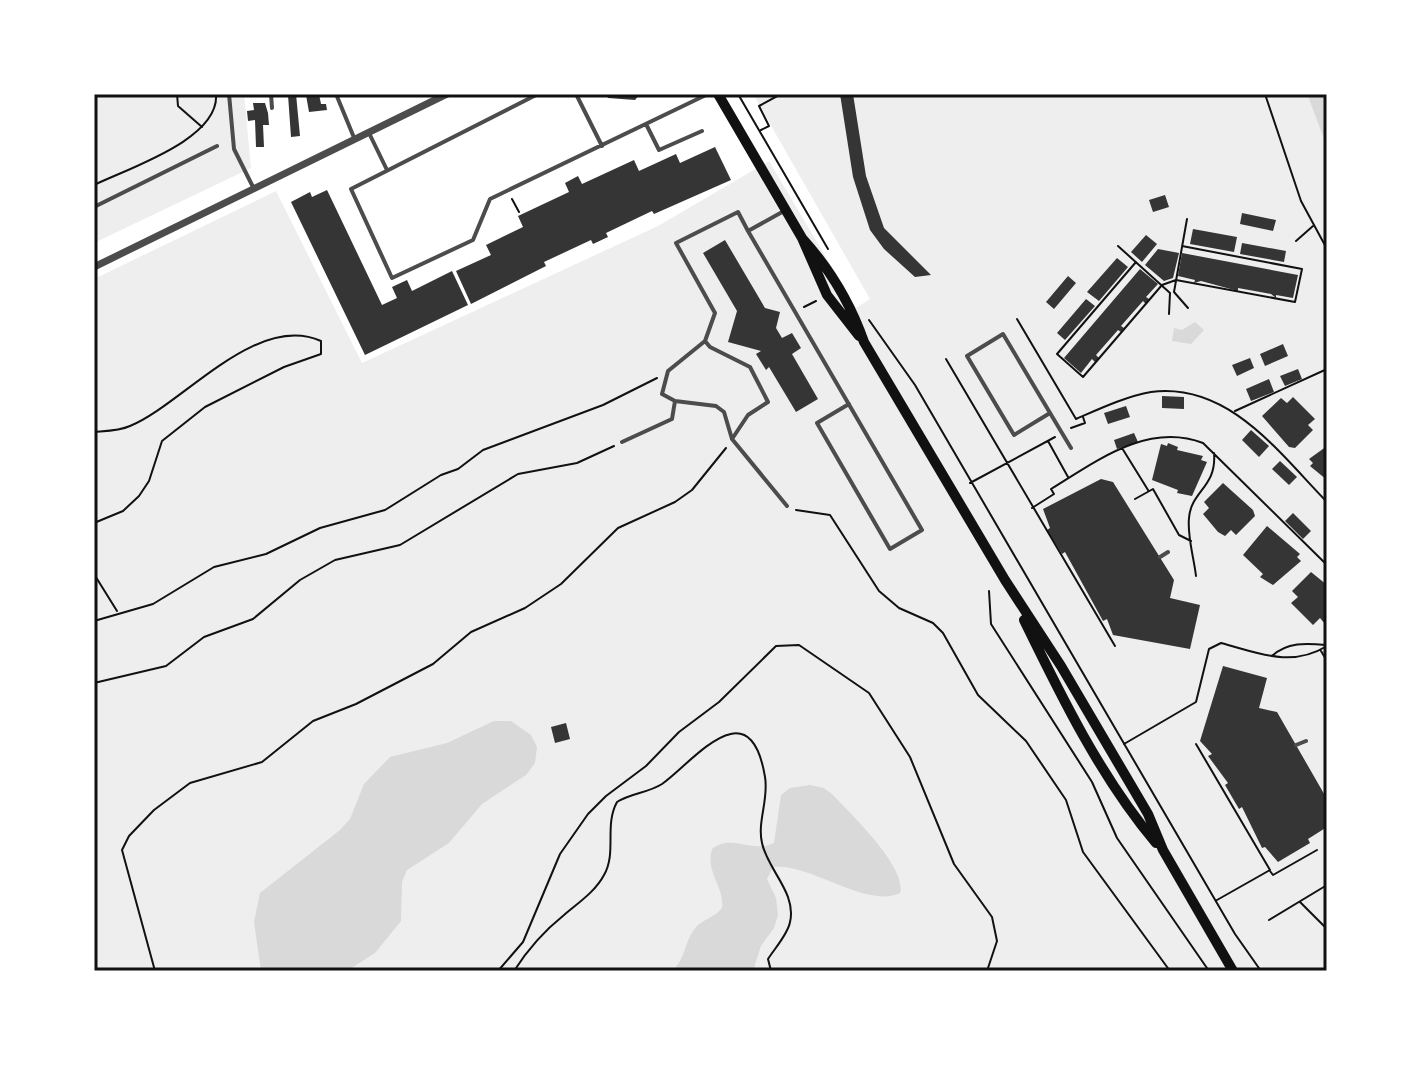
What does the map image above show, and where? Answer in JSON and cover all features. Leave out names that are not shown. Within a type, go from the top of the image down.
[{"type":"main road","points":[[718,94],[802,238],[815,274],[838,314],[864,342],[1005,580],[1061,666],[1148,814],[1163,850],[1233,971]]},
{"type":"main road","points":[[1005,580],[1062,695],[1137,820],[1163,850]]},
{"type":"street","points":[[94,267],[447,94]]},
{"type":"lane","points":[[229,94],[234,149],[254,189]]},
{"type":"lane","points":[[271,94],[272,108]]},
{"type":"lane","points":[[336,94],[355,140]]},
{"type":"lane","points":[[538,94],[351,189],[392,278],[473,240],[490,199],[708,94]]},
{"type":"lane","points":[[576,94],[602,146]]},
{"type":"lane","points":[[646,124],[659,150],[702,131]]},
{"type":"lane","points":[[369,132],[387,170]]},
{"type":"lane","points":[[94,207],[217,146]]},
{"type":"lane","points":[[748,231],[786,210]]},
{"type":"lane","points":[[787,506],[732,439],[731,425],[716,406],[675,401],[662,394],[665,376],[682,356],[705,341],[715,313],[676,243],[738,212],[922,530],[890,549],[817,423],[849,404]]},
{"type":"lane","points":[[1050,413],[1014,435],[967,356],[1003,334],[1071,448]]},
{"type":"lane","points":[[705,341],[710,347],[743,360],[750,367],[768,402],[748,415],[732,439]]},
{"type":"lane","points":[[622,442],[672,419],[675,401]]},
{"type":"lane","points":[[1160,557],[1168,552]]},
{"type":"lane","points":[[1296,745],[1306,741]]},
{"type":"path","points":[[177,94],[178,106],[203,128]]},
{"type":"path","points":[[94,185],[203,128],[214,114],[216,94]]},
{"type":"path","points":[[760,131],[769,126],[759,106],[781,94]]},
{"type":"path","points":[[1265,94],[1301,201],[1327,249]]},
{"type":"path","points":[[1169,314],[1187,219]]},
{"type":"path","points":[[1296,241],[1314,226]]},
{"type":"path","points":[[1118,246],[1188,308]]},
{"type":"path","points":[[1136,262],[1057,354],[1083,377],[1162,285],[1176,280],[1295,302],[1302,269],[1182,246]]},
{"type":"path","points":[[796,312],[823,297]]},
{"type":"path","points":[[1017,319],[1076,419],[1148,393],[1169,391],[1210,399],[1234,411],[1327,502]]},
{"type":"path","points":[[94,432],[134,425],[221,361],[262,344],[291,338],[321,341],[321,354],[284,367],[205,407],[162,441],[149,481],[139,496],[123,511],[94,523]]},
{"type":"path","points":[[946,359],[1115,646]]},
{"type":"path","points":[[1234,411],[1327,369]]},
{"type":"path","points":[[94,621],[153,604],[214,567],[266,554],[320,528],[385,510],[491,446],[603,405],[644,382],[665,376]]},
{"type":"path","points":[[1083,416],[1085,423],[971,484],[1216,901],[1261,971]]},
{"type":"path","points":[[1032,508],[1054,494],[1051,489],[1122,448],[1158,436],[1182,435],[1203,443],[1327,565]]},
{"type":"path","points":[[155,971],[122,850],[129,836],[154,810],[190,783],[262,762],[313,721],[356,704],[433,664],[471,632],[525,608],[561,584],[618,528],[675,502],[692,490],[732,439]]},
{"type":"path","points":[[1048,441],[1068,478]]},
{"type":"path","points":[[94,683],[166,666],[204,637],[253,619],[300,580],[335,560],[400,545],[518,474],[577,463],[622,442]]},
{"type":"path","points":[[1122,448],[1149,491]]},
{"type":"path","points":[[1196,576],[1189,517],[1194,500],[1210,483],[1215,467],[1214,453]]},
{"type":"path","points":[[1135,499],[1153,489],[1179,535],[1192,542]]},
{"type":"path","points":[[787,506],[830,515],[887,599],[933,623],[943,633],[978,695],[1026,741],[1066,800],[1083,852],[1170,971]]},
{"type":"path","points":[[94,574],[118,612]]},
{"type":"path","points":[[989,591],[991,624],[1092,782],[1117,838],[1209,971]]},
{"type":"path","points":[[1124,745],[1196,702],[1209,649],[1221,643],[1295,660],[1327,646]]},
{"type":"path","points":[[498,971],[523,942],[560,854],[588,814],[646,766],[679,732],[719,702],[776,646],[793,644],[799,645],[869,693],[910,757],[954,864],[992,917],[997,941],[987,971]]},
{"type":"path","points":[[1272,656],[1280,649],[1297,644],[1327,646]]},
{"type":"path","points":[[1320,650],[1327,661]]},
{"type":"path","points":[[514,971],[538,939],[580,902],[605,874],[611,851],[610,818],[617,802],[665,781],[715,737],[745,737],[760,756],[767,791],[762,845],[789,900],[790,924],[768,959],[771,971]]},
{"type":"path","points":[[1196,744],[1273,875],[1317,850]]},
{"type":"path","points":[[1216,901],[1270,870]]},
{"type":"path","points":[[1269,920],[1327,885]]},
{"type":"path","points":[[1300,902],[1327,929]]},
{"type":"shaded area","points":[[94,94],[244,94],[251,168],[94,243]]},
{"type":"shaded area","points":[[753,94],[1307,94],[1327,147],[1327,971],[94,971],[94,279],[276,191],[362,363],[658,226],[769,161],[856,308],[870,299]]},
{"type":"shaded area","points":[[1307,94],[1327,94],[1327,147]]},
{"type":"shaded area","points":[[1195,322],[1204,330],[1191,344],[1172,341],[1174,328],[1182,330]]},
{"type":"shaded area","points":[[494,721],[511,721],[531,735],[537,747],[535,763],[526,775],[482,804],[449,843],[407,870],[402,882],[401,921],[375,953],[347,971],[261,971],[254,922],[260,893],[340,830],[350,819],[364,784],[390,757],[447,743]]},
{"type":"shaded area","points":[[810,785],[824,788],[832,794],[876,841],[895,870],[900,893],[871,895],[804,872],[773,867],[767,879],[776,898],[778,915],[774,928],[761,946],[753,971],[672,971],[696,927],[722,908],[721,893],[711,865],[712,849],[727,843],[766,846],[774,843],[781,795],[790,788]]},
{"type":"building","points":[[296,94],[300,136],[291,137],[288,95]]},
{"type":"building","points":[[319,94],[321,104],[326,104],[327,110],[309,112],[306,95]]},
{"type":"building","points":[[606,94],[640,94],[635,100],[608,98]]},
{"type":"building","points":[[840,94],[853,94],[866,176],[884,228],[931,275],[915,277],[884,249],[870,230],[853,177]]},
{"type":"building","points":[[253,103],[265,103],[268,113],[269,125],[263,125],[264,147],[256,147],[255,120],[248,121],[247,111],[254,110]]},
{"type":"building","points":[[715,147],[731,180],[654,214],[652,211],[606,233],[608,237],[593,244],[591,240],[544,262],[546,266],[471,304],[456,271],[491,255],[486,245],[523,227],[518,216],[569,192],[565,183],[578,176],[582,184],[634,160],[639,171],[676,154],[680,163]]},
{"type":"building","points":[[327,190],[382,305],[397,298],[392,287],[407,280],[412,291],[452,271],[468,305],[365,355],[291,202],[310,192],[312,197]]},
{"type":"building","points":[[1165,195],[1169,207],[1153,212],[1149,200]]},
{"type":"building","points":[[1242,213],[1276,220],[1273,231],[1240,224]]},
{"type":"building","points":[[1193,229],[1237,237],[1234,252],[1190,244]]},
{"type":"building","points":[[1146,235],[1157,244],[1142,262],[1131,252]]},
{"type":"building","points":[[725,240],[765,308],[780,312],[776,328],[782,338],[792,333],[801,348],[792,354],[818,399],[796,412],[769,367],[766,370],[756,354],[761,351],[728,342],[737,311],[703,253]]},
{"type":"building","points":[[1242,243],[1286,251],[1284,262],[1240,254]]},
{"type":"building","points":[[1158,249],[1179,253],[1173,278],[1164,281],[1145,265]]},
{"type":"building","points":[[1182,253],[1298,275],[1293,298],[1276,295],[1276,298],[1271,294],[1238,288],[1238,291],[1201,281],[1194,283],[1195,280],[1178,276]]},
{"type":"building","points":[[1117,258],[1128,267],[1099,301],[1087,292]]},
{"type":"building","points":[[1140,269],[1158,284],[1146,297],[1149,299],[1146,304],[1143,301],[1121,326],[1124,328],[1121,332],[1118,330],[1096,355],[1099,358],[1095,362],[1092,359],[1081,373],[1064,358]]},
{"type":"building","points":[[1068,276],[1076,283],[1054,309],[1046,302]]},
{"type":"building","points":[[1086,299],[1095,306],[1065,340],[1057,333]]},
{"type":"building","points":[[1283,344],[1288,356],[1265,366],[1260,354]]},
{"type":"building","points":[[1250,358],[1254,368],[1237,376],[1232,365]]},
{"type":"building","points":[[1298,369],[1302,379],[1285,386],[1280,376]]},
{"type":"building","points":[[1269,379],[1274,392],[1251,401],[1246,389]]},
{"type":"building","points":[[1162,396],[1184,397],[1184,409],[1162,408]]},
{"type":"building","points":[[1293,397],[1315,419],[1308,425],[1313,430],[1295,448],[1289,447],[1262,416],[1281,398],[1287,403]]},
{"type":"building","points":[[1126,406],[1130,417],[1108,424],[1104,413]]},
{"type":"building","points":[[1251,430],[1269,446],[1259,457],[1242,440]]},
{"type":"building","points":[[1134,433],[1138,442],[1117,449],[1114,440]]},
{"type":"building","points":[[1168,443],[1178,447],[1177,450],[1203,456],[1201,460],[1207,462],[1192,496],[1177,493],[1178,490],[1152,480],[1161,444],[1167,446]]},
{"type":"building","points":[[1327,446],[1327,480],[1310,466],[1313,463],[1309,459]]},
{"type":"building","points":[[1280,461],[1297,477],[1289,485],[1272,469]]},
{"type":"building","points":[[1101,479],[1113,482],[1174,580],[1170,598],[1200,605],[1190,649],[1113,635],[1107,619],[1103,621],[1065,552],[1062,554],[1047,530],[1050,528],[1043,509]]},
{"type":"building","points":[[1223,483],[1253,510],[1255,516],[1236,535],[1231,530],[1225,536],[1218,532],[1203,514],[1209,508],[1204,502]]},
{"type":"building","points":[[1293,513],[1311,531],[1303,539],[1285,521]]},
{"type":"building","points":[[1267,526],[1300,554],[1297,557],[1301,561],[1273,585],[1260,577],[1263,574],[1243,555]]},
{"type":"building","points":[[1311,572],[1327,585],[1325,624],[1320,618],[1313,625],[1291,603],[1298,597],[1292,591]]},
{"type":"building","points":[[1223,666],[1267,678],[1259,708],[1277,712],[1327,799],[1327,827],[1308,839],[1310,843],[1278,862],[1265,847],[1262,848],[1242,807],[1239,809],[1225,785],[1228,783],[1208,756],[1212,754],[1200,741]]},
{"type":"building","points":[[566,723],[570,739],[555,743],[551,727]]}]
